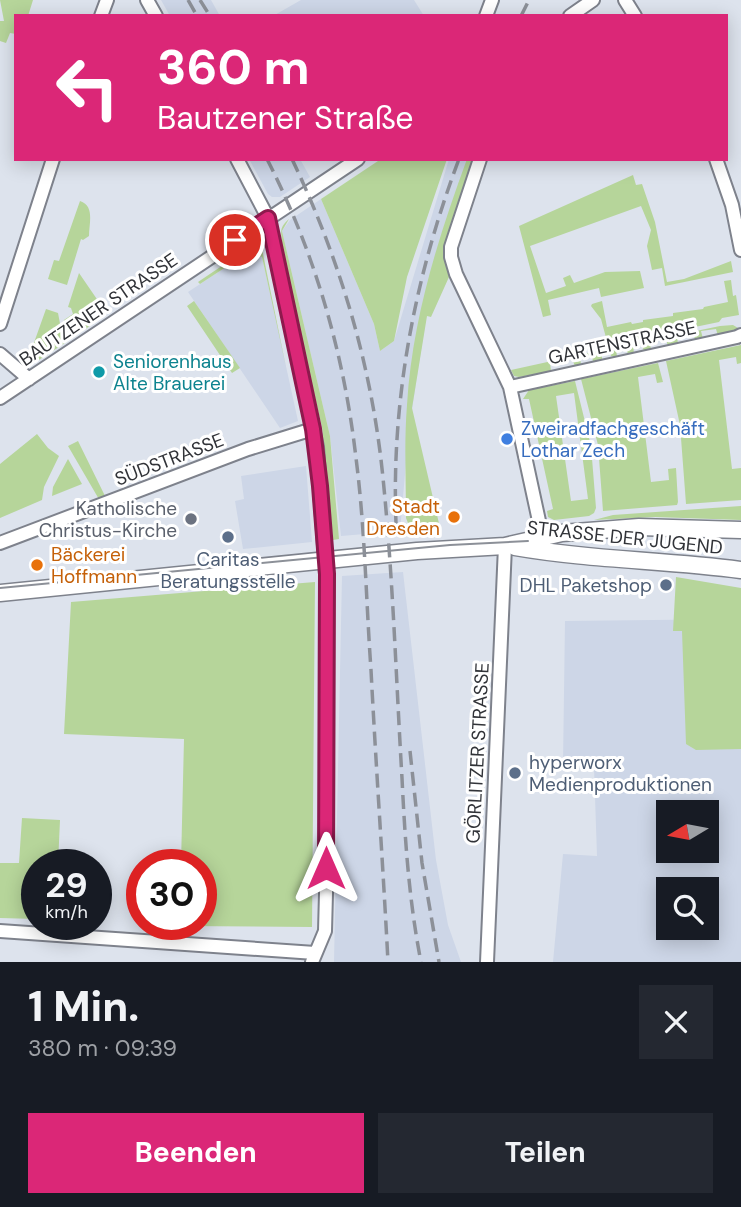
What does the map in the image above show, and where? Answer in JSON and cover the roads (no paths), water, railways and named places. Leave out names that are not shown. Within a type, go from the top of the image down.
[{"type":"main road","name":"STRASSE DER JUGEND","points":[[544,545],[562,533],[639,527],[741,530]]},
{"type":"main road","name":"STRASSE DER JUGEND","points":[[0,593],[326,559],[505,546],[544,545],[741,570]]},
{"type":"street","points":[[573,14],[593,0]]},
{"type":"street","points":[[0,324],[52,161]]},
{"type":"street","points":[[0,931],[313,957],[325,931],[326,559],[313,429],[268,218],[238,161]]},
{"type":"street","name":"BAUTZENER STRASSE","points":[[0,398],[355,161]]},
{"type":"street","points":[[479,161],[451,257],[454,271],[510,387],[544,545]]},
{"type":"street","points":[[717,161],[732,205],[741,250]]},
{"type":"street","name":"GARTENSTRASSE","points":[[510,387],[741,335]]},
{"type":"street","points":[[0,354],[29,379]]},
{"type":"street","name":"SÜDSTRASSE","points":[[0,543],[248,449],[313,429]]},
{"type":"street","name":"GÖRLITZER STRASSE","points":[[487,962],[505,546]]},
{"type":"tram line","points":[[0,588],[450,545],[528,541]]},
{"type":"railway","points":[[188,0],[196,14]]},
{"type":"railway","points":[[200,0],[209,14]]},
{"type":"railway","points":[[522,14],[529,0]]},
{"type":"railway","points":[[268,161],[313,267],[335,342],[351,419],[363,537],[388,962]]},
{"type":"railway","points":[[293,161],[339,275],[362,354],[378,436],[389,553],[406,847],[421,962]]},
{"type":"railway","points":[[396,524],[398,431],[409,338],[430,248],[458,161]]},
{"type":"railway","points":[[410,751],[422,863],[439,962]]},
{"type":"place","name":"Seniorenhaus Alte Brauerei","points":[[99,372]]},
{"type":"place","name":"Zweiradfachgeschäft Lothar Zech","points":[[507,439]]},
{"type":"place","name":"Stadt Dresden","points":[[454,517]]},
{"type":"place","name":"Katholische Christus-Kirche","points":[[191,519]]},
{"type":"place","name":"Caritas Beratungsstelle","points":[[228,537]]},
{"type":"place","name":"Bäckerei Hoffmann","points":[[37,565]]},
{"type":"place","name":"DHL Paketshop","points":[[666,585]]},
{"type":"place","name":"hyperworx Medienproduktionen","points":[[515,773]]}]
